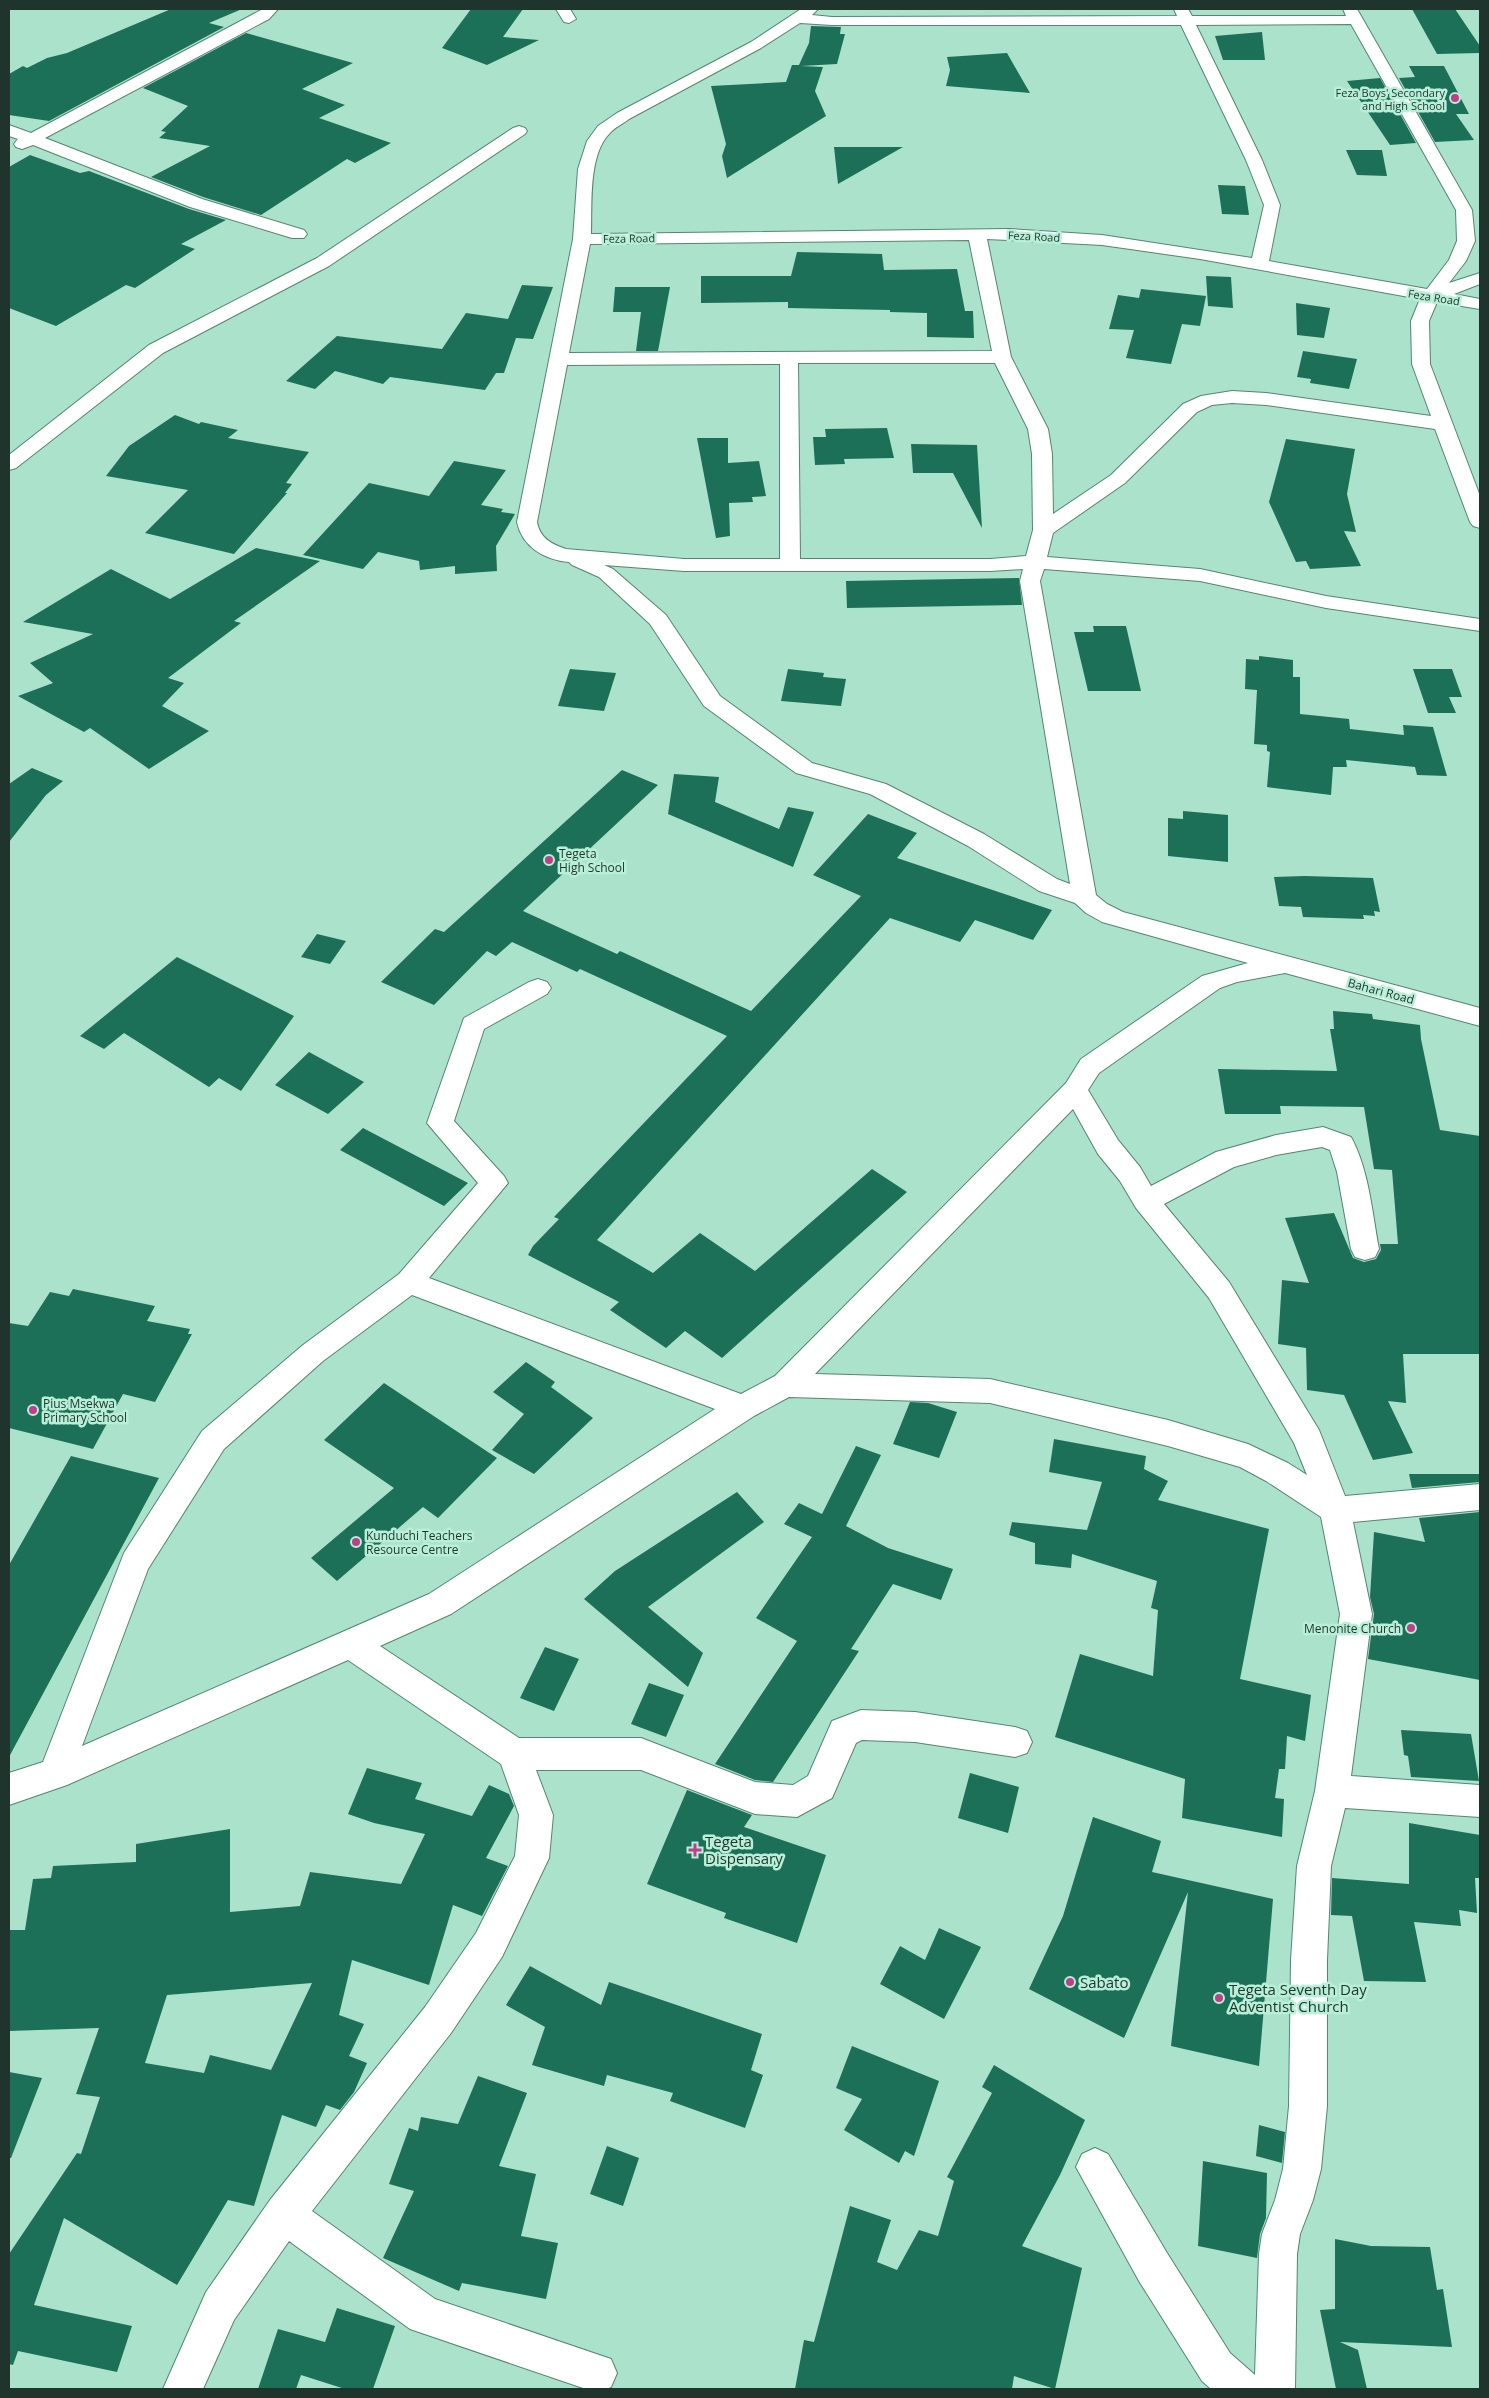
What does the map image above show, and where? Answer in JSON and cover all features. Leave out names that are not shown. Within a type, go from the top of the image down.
[{"type":"street","points":[[9,150],[34,140],[264,16],[271,9]]},
{"type":"street","points":[[977,234],[1002,357],[1038,429],[1042,454],[1043,530],[1030,581],[1084,897],[1048,885],[976,840],[878,789],[804,768],[712,700],[658,620],[606,572],[547,550],[534,542],[528,532],[527,522],[582,239],[586,169],[593,144],[604,129],[623,116],[756,45],[804,14],[832,21],[1184,14],[1352,14],[1464,210],[1466,241],[1458,261],[1430,297],[1420,321],[1422,364],[1480,522]]},
{"type":"street","points":[[1184,14],[1254,160],[1272,205],[1259,265]]},
{"type":"street","points":[[9,130],[196,203],[298,234]]},
{"type":"street","points":[[9,464],[156,348],[323,262],[519,131]]},
{"type":"street","name":"Feza Road","points":[[582,239],[1010,234],[1102,240],[1259,265],[1430,297],[1480,304]]},
{"type":"street","points":[[1430,297],[1480,278]]},
{"type":"street","points":[[558,359],[1002,357]]},
{"type":"street","points":[[789,358],[790,565]]},
{"type":"street","points":[[1043,530],[1118,479],[1190,408],[1208,400],[1232,397],[1266,399],[1444,424]]},
{"type":"street","points":[[563,555],[684,565],[990,564],[1036,562],[1200,576],[1326,602],[1480,625]]},
{"type":"street","name":"Bahari Road","points":[[1084,897],[1091,906],[1115,918],[1282,965],[1480,1017]]},
{"type":"street","points":[[9,1789],[55,1774],[440,1604],[742,1407],[785,1385],[1075,1090],[1090,1066],[1211,982],[1233,974],[1282,965]]},
{"type":"street","points":[[55,1774],[135,1563],[213,1440],[313,1353],[409,1282],[494,1183],[440,1123],[472,1024],[538,988]]},
{"type":"street","points":[[1075,1090],[1108,1147],[1130,1174],[1146,1201],[1219,1290],[1308,1439],[1335,1510],[1356,1614],[1332,1792],[1314,1866],[1309,1960],[1308,2106],[1302,2169],[1294,2200],[1281,2234],[1278,2254],[1275,2389]]},
{"type":"street","points":[[1146,1201],[1226,1158],[1276,1145],[1322,1137],[1341,1144],[1351,1172],[1366,1249]]},
{"type":"street","points":[[409,1282],[742,1407]]},
{"type":"street","points":[[785,1385],[990,1391],[999,1393],[1168,1433],[1248,1457],[1277,1472],[1335,1510],[1480,1497]]},
{"type":"street","points":[[348,1643],[514,1754],[641,1754],[755,1798],[796,1801],[820,1787],[844,1732],[861,1725],[914,1727],[1015,1742]]},
{"type":"street","points":[[183,2389],[220,2306],[284,2214],[438,2020],[489,1945],[532,1858],[536,1815],[514,1754]]},
{"type":"street","points":[[1332,1792],[1480,1801]]},
{"type":"street","points":[[1095,2167],[1153,2267],[1216,2367],[1241,2389]]},
{"type":"street","points":[[284,2214],[424,2315],[597,2373]]},
{"type":"building","points":[[171,9],[242,9],[209,23],[224,27],[49,121],[9,115],[9,74],[23,66],[27,68],[47,58],[67,53]]},
{"type":"building","points":[[471,9],[523,9],[503,37],[539,40],[487,65],[442,48]]},
{"type":"building","points":[[1412,9],[1455,9],[1480,46],[1480,53],[1437,54]]},
{"type":"building","points":[[811,26],[841,27],[840,34],[845,34],[837,64],[801,66],[823,67],[815,91],[826,116],[727,178],[722,156],[726,144],[711,86],[786,82],[792,65],[799,65],[809,43]]},
{"type":"building","points":[[1262,32],[1265,60],[1223,60],[1215,36]]},
{"type":"building","points":[[246,33],[353,63],[302,89],[345,105],[319,118],[391,143],[355,163],[347,159],[261,215],[203,197],[151,177],[210,146],[159,138],[166,132],[161,131],[188,106],[143,88]]},
{"type":"building","points":[[1007,53],[1030,93],[946,86],[950,70],[947,57]]},
{"type":"building","points":[[1409,66],[1444,66],[1469,114],[1456,114],[1474,140],[1435,142],[1399,78],[1415,77]]},
{"type":"building","points":[[1380,78],[1416,143],[1390,145],[1347,81]]},
{"type":"building","points":[[834,147],[903,147],[838,184]]},
{"type":"building","points":[[1346,150],[1382,150],[1387,176],[1357,175]]},
{"type":"building","points":[[30,155],[80,173],[89,171],[189,209],[226,220],[181,244],[195,249],[135,288],[126,285],[56,326],[9,308],[9,167]]},
{"type":"building","points":[[1218,185],[1245,186],[1249,215],[1222,214]]},
{"type":"building","points":[[797,252],[882,254],[884,270],[957,269],[965,311],[973,311],[974,338],[927,337],[927,313],[890,312],[890,310],[788,308],[788,302],[701,303],[701,276],[791,276]]},
{"type":"building","points":[[1206,276],[1231,277],[1233,308],[1208,306]]},
{"type":"building","points":[[522,285],[553,287],[533,339],[516,338],[504,373],[496,373],[485,390],[390,377],[383,384],[335,371],[315,389],[286,381],[337,336],[442,349],[466,313],[508,319]]},
{"type":"building","points":[[615,287],[670,287],[658,351],[636,351],[641,312],[613,312]]},
{"type":"building","points":[[1141,289],[1206,296],[1200,326],[1182,324],[1171,364],[1126,358],[1134,330],[1109,329],[1118,295],[1139,298]]},
{"type":"building","points":[[1296,303],[1330,308],[1324,338],[1297,335]]},
{"type":"building","points":[[1303,351],[1357,359],[1349,389],[1310,383],[1311,379],[1297,377]]},
{"type":"building","points":[[175,415],[199,424],[201,422],[238,430],[228,438],[309,452],[286,483],[292,484],[285,493],[287,493],[234,554],[145,533],[188,490],[106,476],[129,446]]},
{"type":"building","points":[[887,428],[894,458],[844,459],[845,464],[815,465],[813,437],[826,437],[825,429]]},
{"type":"building","points":[[697,438],[728,438],[728,463],[759,461],[766,496],[752,497],[753,502],[729,503],[730,536],[716,538]]},
{"type":"building","points":[[1286,439],[1355,449],[1347,494],[1356,532],[1344,531],[1361,566],[1310,569],[1306,561],[1296,562],[1269,502]]},
{"type":"building","points":[[911,444],[977,445],[982,528],[953,473],[913,473]]},
{"type":"building","points":[[454,461],[506,470],[481,505],[503,509],[501,512],[515,514],[496,546],[497,571],[455,574],[455,566],[420,570],[419,561],[378,552],[363,569],[303,555],[369,483],[429,496]]},
{"type":"building","points":[[256,548],[320,561],[234,621],[241,623],[168,678],[184,683],[162,706],[209,731],[149,769],[90,728],[84,732],[18,696],[53,683],[30,663],[93,634],[23,622],[111,569],[170,599]]},
{"type":"building","points":[[1019,578],[1022,605],[847,608],[846,581]]},
{"type":"building","points":[[1093,626],[1126,626],[1141,691],[1088,691],[1074,632],[1094,632]]},
{"type":"building","points":[[1259,656],[1293,660],[1293,677],[1300,677],[1300,714],[1349,719],[1350,729],[1404,735],[1403,725],[1433,727],[1447,776],[1417,775],[1415,767],[1346,760],[1347,767],[1333,767],[1331,795],[1267,787],[1270,752],[1267,751],[1267,745],[1254,744],[1257,690],[1245,689],[1246,659],[1259,660]]},
{"type":"building","points":[[570,669],[616,673],[604,711],[558,706]]},
{"type":"building","points":[[788,669],[824,673],[823,677],[846,679],[841,706],[781,701]]},
{"type":"building","points":[[1413,669],[1452,669],[1462,697],[1449,697],[1456,713],[1428,713]]},
{"type":"building","points":[[32,768],[63,781],[46,795],[9,842],[9,784]]},
{"type":"building","points":[[622,770],[658,785],[523,911],[617,954],[620,951],[751,1011],[861,896],[813,875],[868,814],[917,833],[897,858],[1052,910],[1033,940],[975,920],[960,942],[890,918],[597,1240],[653,1273],[700,1233],[755,1271],[872,1169],[907,1192],[722,1358],[685,1331],[666,1348],[610,1310],[619,1302],[528,1255],[533,1246],[559,1219],[554,1217],[727,1036],[580,969],[577,972],[512,942],[496,956],[487,951],[434,1005],[381,982],[435,929],[444,932]]},
{"type":"building","points":[[674,774],[719,777],[715,802],[779,829],[788,807],[814,812],[793,867],[668,814]]},
{"type":"building","points":[[1183,811],[1228,815],[1228,862],[1168,856],[1168,818],[1183,819]]},
{"type":"building","points":[[1274,877],[1373,878],[1380,912],[1374,911],[1375,916],[1363,915],[1364,919],[1303,917],[1301,907],[1279,906]]},
{"type":"building","points":[[317,934],[346,941],[330,964],[301,957]]},
{"type":"building","points":[[177,957],[294,1016],[241,1091],[219,1078],[209,1087],[124,1033],[104,1049],[80,1036]]},
{"type":"building","points":[[1333,1011],[1372,1014],[1373,1019],[1420,1025],[1421,1039],[1440,1130],[1480,1136],[1480,1354],[1403,1354],[1406,1403],[1388,1401],[1413,1453],[1373,1460],[1344,1395],[1307,1390],[1306,1348],[1278,1344],[1282,1280],[1309,1283],[1285,1218],[1334,1213],[1353,1258],[1364,1262],[1376,1259],[1381,1250],[1380,1244],[1398,1244],[1392,1170],[1374,1169],[1364,1107],[1280,1106],[1281,1114],[1225,1114],[1218,1069],[1337,1071],[1330,1029],[1334,1029]]},
{"type":"building","points":[[309,1052],[364,1082],[328,1114],[275,1085]]},
{"type":"building","points":[[363,1128],[468,1183],[444,1206],[340,1150]]},
{"type":"building","points":[[73,1289],[155,1306],[147,1321],[190,1329],[188,1334],[192,1334],[155,1402],[123,1394],[93,1449],[9,1428],[9,1323],[28,1326],[50,1292],[69,1296]]},
{"type":"building","points":[[526,1362],[555,1382],[551,1387],[593,1418],[534,1474],[492,1450],[524,1414],[493,1392]]},
{"type":"building","points":[[384,1383],[497,1458],[438,1518],[423,1507],[337,1581],[311,1558],[394,1488],[324,1440]]},
{"type":"building","points":[[910,1402],[928,1403],[957,1412],[939,1458],[893,1444]]},
{"type":"building","points":[[1054,1439],[1146,1456],[1144,1469],[1168,1481],[1158,1500],[1269,1529],[1240,1679],[1311,1695],[1305,1741],[1287,1736],[1285,1769],[1279,1769],[1275,1798],[1284,1799],[1282,1837],[1182,1818],[1185,1779],[1055,1737],[1080,1654],[1153,1676],[1158,1610],[1151,1608],[1157,1581],[1072,1554],[1071,1568],[1035,1564],[1035,1543],[1009,1535],[1012,1522],[1087,1530],[1102,1482],[1049,1472]]},
{"type":"building","points":[[856,1446],[881,1455],[846,1526],[888,1548],[953,1569],[941,1600],[893,1584],[851,1649],[859,1651],[773,1782],[755,1780],[715,1764],[797,1641],[756,1618],[812,1537],[784,1524],[799,1503],[822,1514]]},
{"type":"building","points":[[71,1456],[159,1478],[9,1757],[9,1565]]},
{"type":"building","points":[[1409,1474],[1480,1474],[1480,1482],[1412,1488]]},
{"type":"building","points":[[737,1492],[764,1522],[648,1607],[703,1653],[688,1687],[584,1599],[615,1571]]},
{"type":"building","points":[[1480,1512],[1480,1680],[1368,1659],[1374,1614],[1370,1597],[1374,1532],[1425,1542],[1419,1518]]},
{"type":"building","points":[[545,1647],[579,1659],[554,1711],[520,1698]]},
{"type":"building","points":[[649,1683],[684,1695],[666,1737],[631,1724]]},
{"type":"building","points":[[1401,1730],[1471,1734],[1479,1781],[1411,1777],[1408,1756],[1404,1755]]},
{"type":"building","points":[[367,1768],[422,1783],[415,1799],[472,1816],[489,1785],[509,1794],[514,1806],[486,1858],[508,1866],[482,1916],[453,1905],[429,1985],[352,1960],[339,2015],[364,2024],[349,2056],[367,2063],[354,2092],[340,2110],[326,2105],[316,2127],[282,2115],[254,2206],[228,2200],[177,2285],[64,2218],[34,2305],[132,2326],[117,2372],[18,2351],[13,2365],[9,2364],[9,2254],[77,2153],[81,2154],[100,2097],[76,2094],[99,2028],[9,2031],[9,1930],[25,1930],[33,1879],[51,1878],[53,1866],[136,1862],[136,1844],[230,1829],[230,1912],[300,1906],[310,1872],[401,1884],[425,1834],[374,1823],[348,1814]],"holes":[[[312,1983],[271,2070],[210,2055],[204,2073],[145,2063],[167,1995]]]},
{"type":"building","points":[[970,1773],[1019,1787],[1008,1833],[958,1818]]},
{"type":"building","points":[[687,1790],[752,1815],[744,1827],[826,1855],[797,1943],[724,1918],[726,1913],[647,1884]]},
{"type":"building","points":[[1093,1817],[1161,1841],[1152,1872],[1273,1899],[1259,2066],[1171,2046],[1188,1892],[1124,2038],[1029,1989],[1063,1916]]},
{"type":"building","points":[[1409,1823],[1480,1835],[1480,1878],[1475,1878],[1477,1913],[1459,1910],[1461,1926],[1414,1922],[1426,1982],[1364,1981],[1352,1916],[1331,1915],[1332,1878],[1409,1884]]},
{"type":"building","points":[[939,1928],[981,1947],[944,2019],[880,1984],[900,1946],[925,1960]]},
{"type":"building","points":[[530,1966],[601,2005],[609,1982],[762,2034],[751,2070],[763,2075],[745,2128],[670,2101],[673,2093],[607,2075],[604,2086],[532,2065],[545,2027],[506,2005]]},
{"type":"building","points":[[852,2046],[939,2081],[914,2156],[905,2151],[899,2163],[844,2130],[862,2099],[836,2088]]},
{"type":"building","points":[[994,2065],[1085,2120],[1060,2175],[1022,2246],[1082,2268],[1055,2389],[1014,2376],[1012,2389],[795,2389],[804,2340],[814,2342],[850,2206],[891,2220],[877,2262],[897,2270],[919,2230],[938,2236],[954,2181],[947,2177],[992,2093],[982,2087]]},
{"type":"building","points":[[9,2072],[42,2078],[11,2158],[9,2158]]},
{"type":"building","points":[[478,2076],[527,2093],[499,2166],[536,2174],[521,2236],[558,2243],[546,2299],[462,2283],[459,2291],[383,2258],[414,2191],[389,2184],[409,2128],[418,2131],[421,2117],[458,2124]]},
{"type":"building","points":[[1259,2125],[1285,2132],[1282,2163],[1256,2156]]},
{"type":"building","points":[[607,2146],[639,2158],[623,2206],[590,2194]]},
{"type":"building","points":[[1203,2161],[1267,2173],[1266,2218],[1260,2234],[1257,2258],[1198,2246]]},
{"type":"building","points":[[1335,2239],[1371,2246],[1430,2247],[1437,2290],[1443,2289],[1452,2347],[1340,2342],[1358,2350],[1367,2389],[1336,2389],[1320,2310],[1335,2309]]},
{"type":"building","points":[[337,2308],[395,2326],[373,2389],[345,2389],[301,2375],[296,2389],[258,2389],[278,2329],[325,2342]]},
{"type":"place","name":"Feza Boys' Secondary and High School","points":[[1455,98]]},
{"type":"place","name":"Tegeta High School","points":[[549,860]]},
{"type":"place","name":"Pius Msekwa Primary School","points":[[33,1410]]},
{"type":"place","name":"Kunduchi Teachers Resource Centre","points":[[356,1542]]},
{"type":"place","name":"Menonite Church","points":[[1411,1628]]},
{"type":"place","name":"Tegeta Dispensary","points":[[695,1850]]},
{"type":"place","name":"Sabato","points":[[1070,1982]]},
{"type":"place","name":"Tegeta Seventh Day Adventist Church","points":[[1219,1998]]}]
